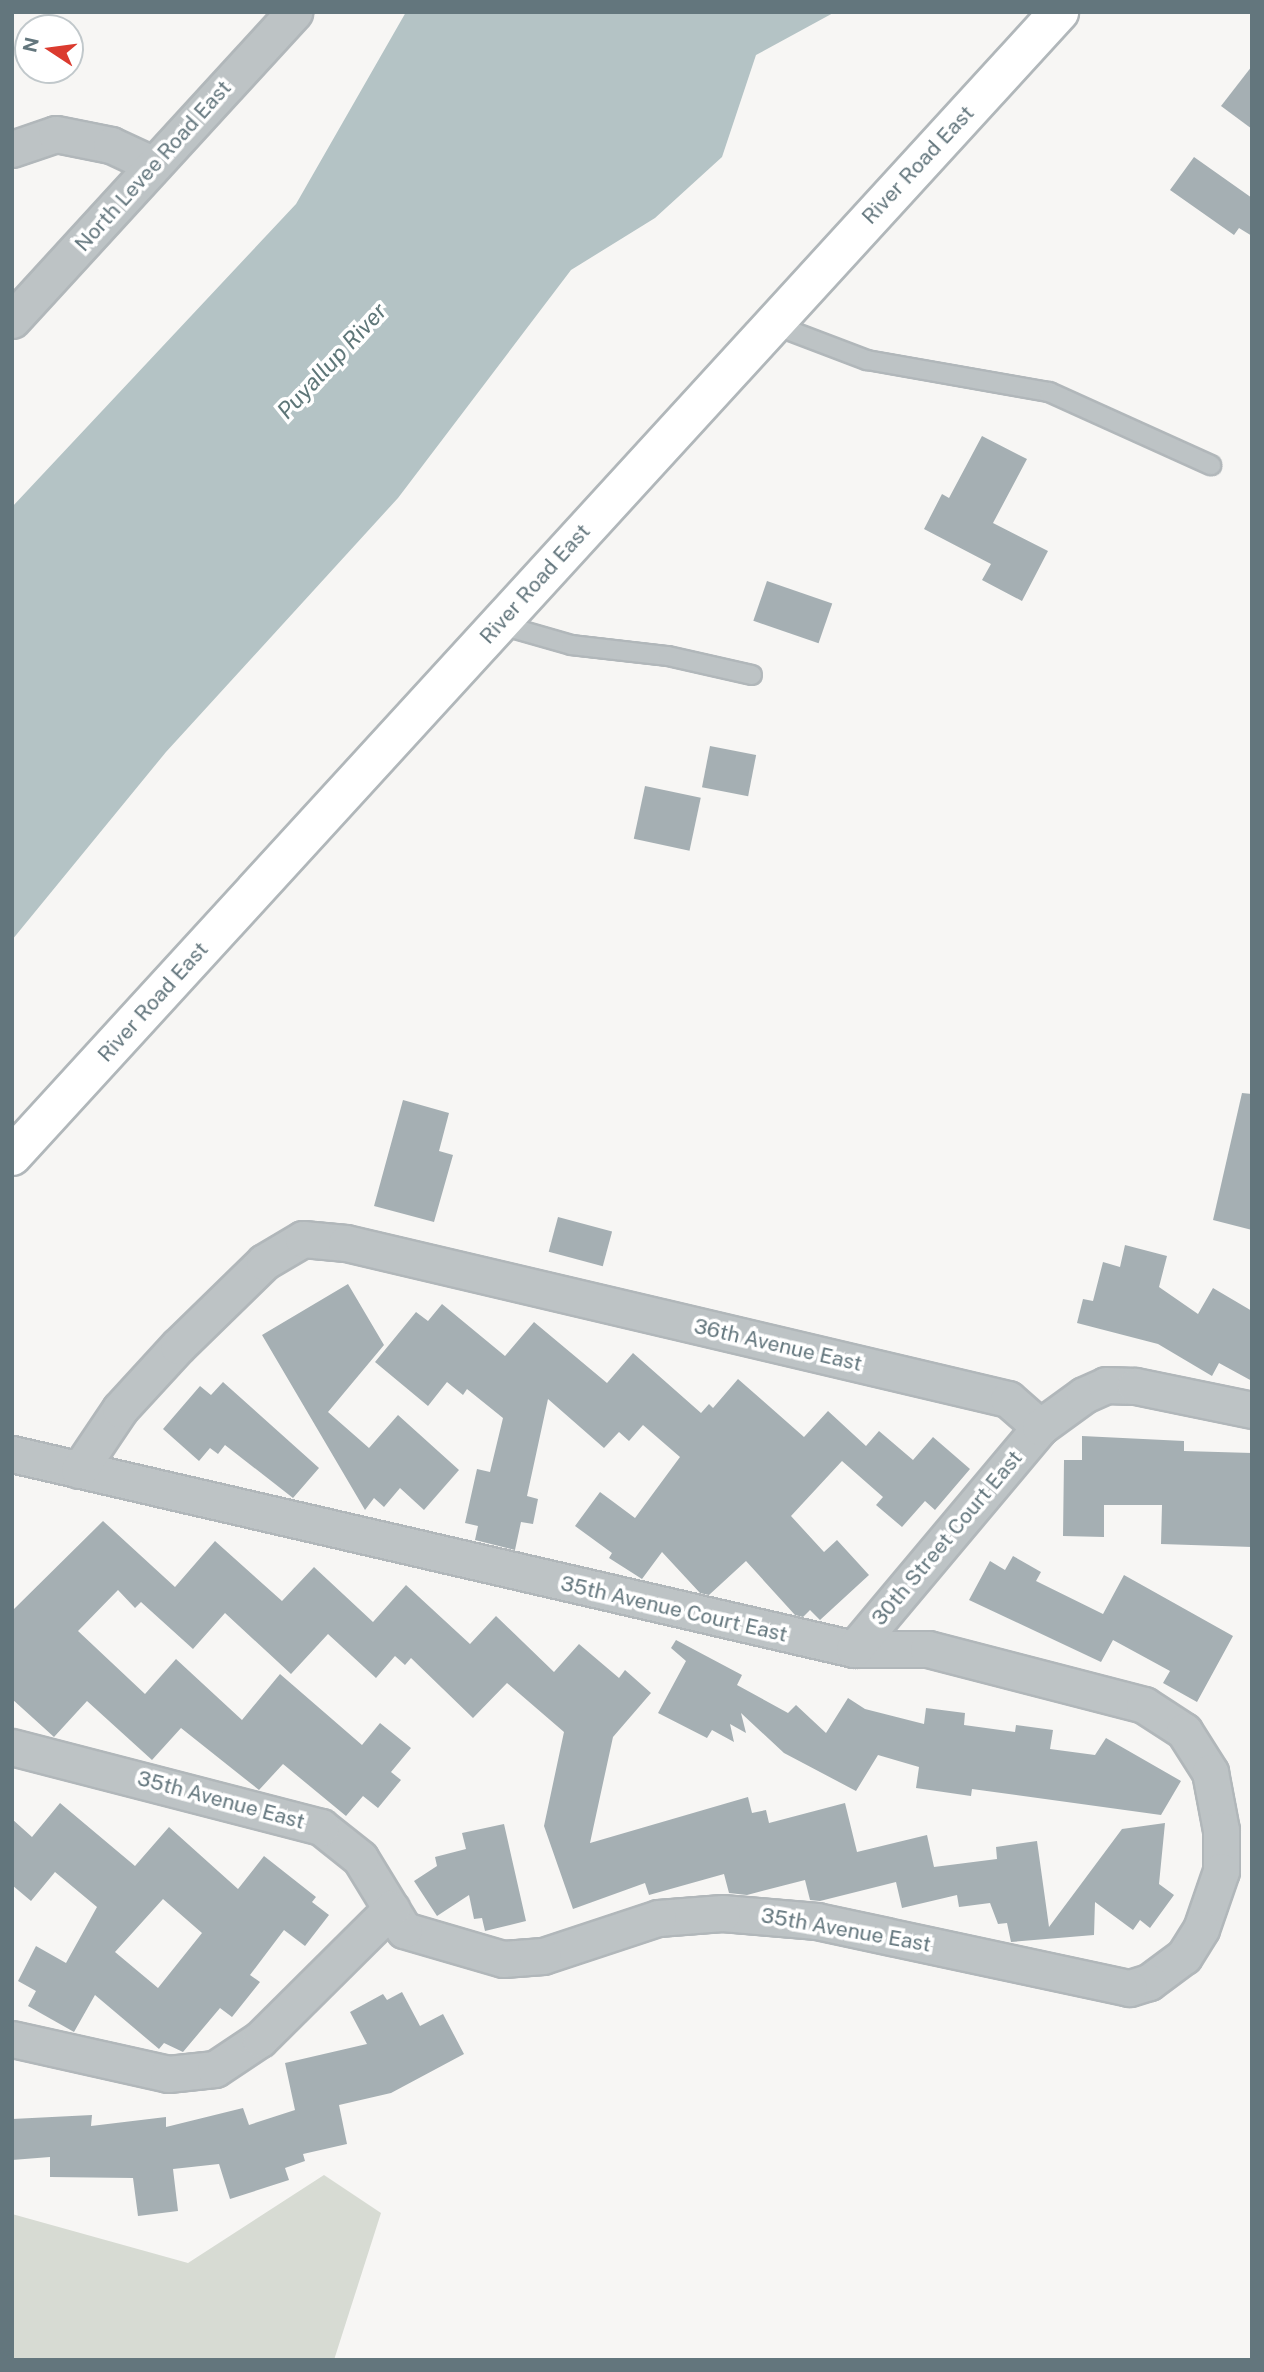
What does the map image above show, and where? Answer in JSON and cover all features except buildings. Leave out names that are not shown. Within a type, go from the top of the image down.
[{"type":"main road","name":"River Road East","points":[[12,1156],[1059,12]]},
{"type":"street","name":"North Levee Road East","points":[[12,320],[294,12]]},
{"type":"street","points":[[12,149],[56,134],[111,145],[154,165]]},
{"type":"street","name":"36th Avenue East","points":[[79,1470],[120,1409],[178,1346],[286,1248],[303,1239],[346,1243],[1008,1399],[1040,1427]]},
{"type":"street","points":[[1040,1427],[1106,1385],[1193,1395],[1252,1410]]},
{"type":"street","name":"30th Street Court East","points":[[854,1650],[1040,1427]]},
{"type":"street","name":"35th Avenue Court East","points":[[12,1454],[854,1650],[928,1649],[1144,1704],[1165,1715],[1184,1731],[1210,1772],[1221,1830],[1221,1871]]},
{"type":"street","name":"35th Avenue East","points":[[12,1747],[321,1827],[360,1858],[404,1930],[423,1939],[503,1959],[543,1956],[658,1918],[722,1913],[817,1922],[1129,1988],[1149,1982],[1184,1956],[1201,1929],[1221,1871]]},
{"type":"street","points":[[12,2039],[167,2074],[215,2069],[260,2039],[391,1909]]},
{"type":"lane","points":[[772,324],[867,360],[1049,392],[1210,465]]},
{"type":"lane","points":[[498,624],[571,645],[668,656],[752,675]]},
{"type":"shaded area","points":[[324,2175],[381,2213],[334,2360],[12,2360],[12,2214],[188,2263]]},
{"type":"water","name":"Puyallup River","points":[[406,12],[835,12],[756,55],[722,157],[655,218],[571,270],[398,498],[166,752],[12,940],[12,507],[296,204]]}]
